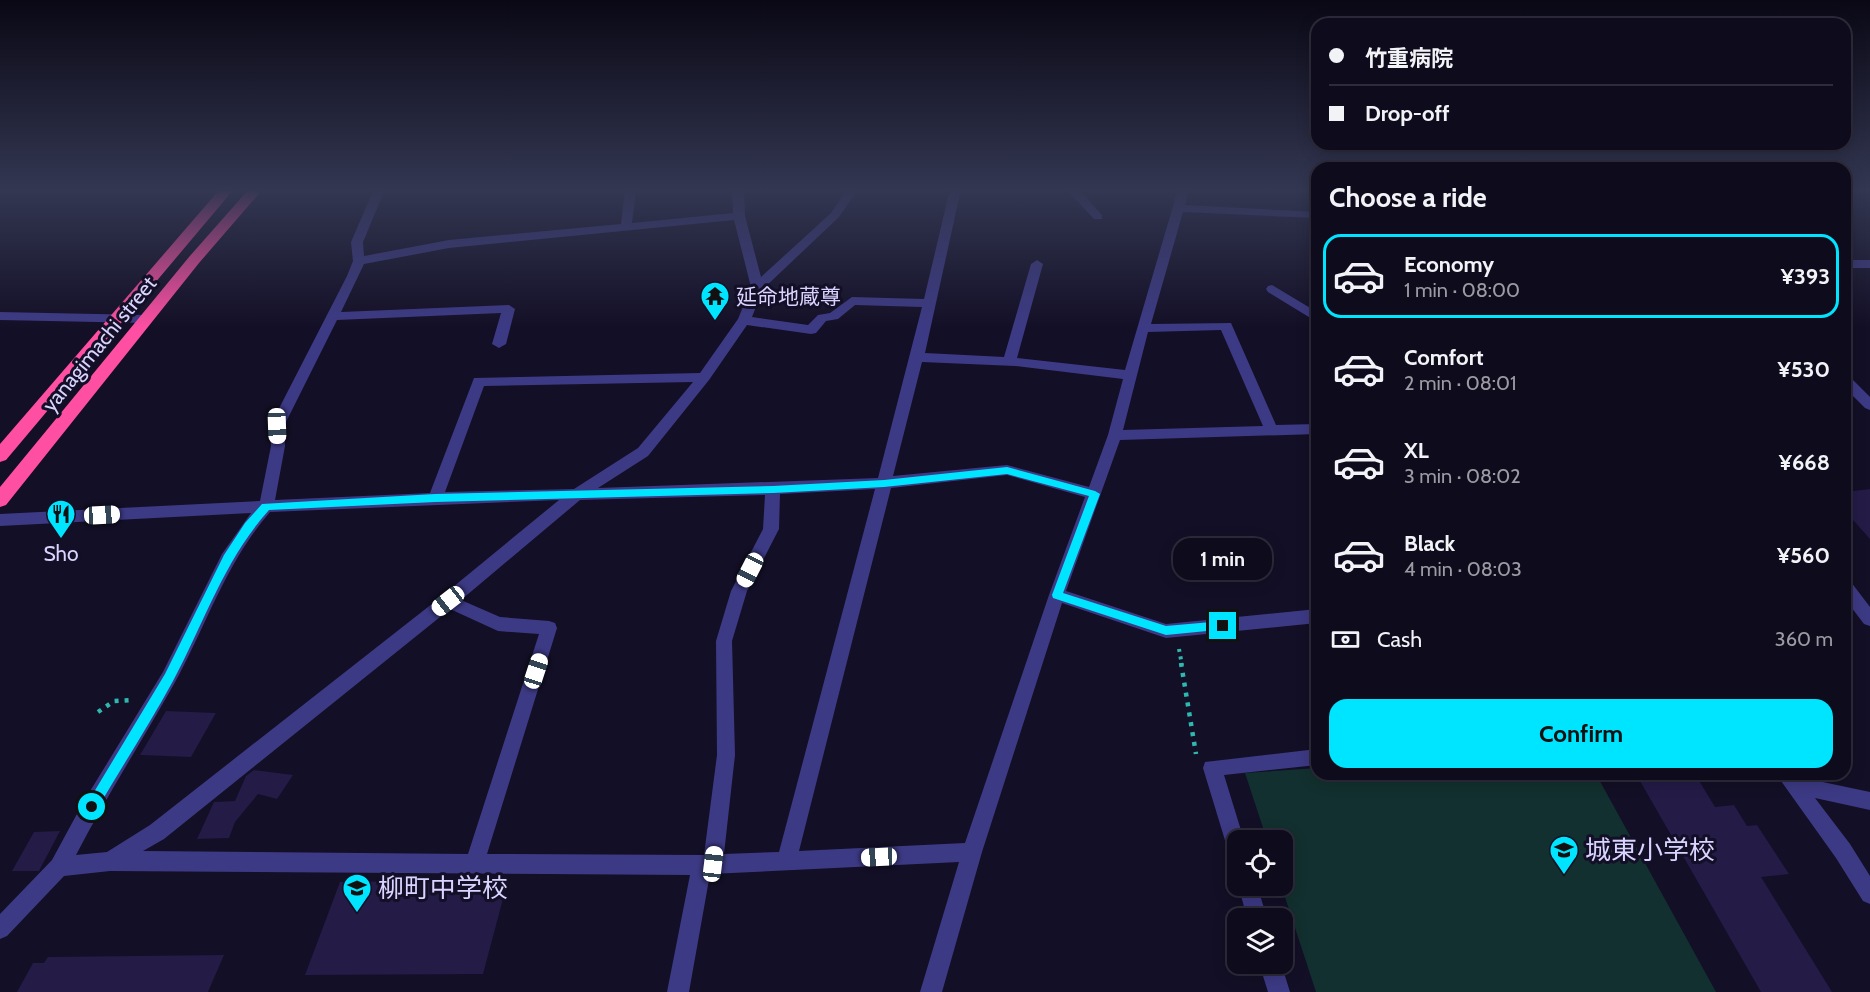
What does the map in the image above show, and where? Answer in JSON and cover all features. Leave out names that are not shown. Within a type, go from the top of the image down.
[{"type":"highway","name":"yanagimachi street","points":[[0,456],[188,235]]},
{"type":"highway","name":"yanagimachi street","points":[[0,500],[216,235]]},
{"type":"street","points":[[0,929],[59,867],[157,699],[228,558],[249,526],[266,507],[273,482],[278,446],[277,426],[358,261],[357,242],[360,235]]},
{"type":"street","points":[[358,261],[449,244],[540,235]]},
{"type":"street","points":[[744,235],[757,287]]},
{"type":"street","points":[[110,861],[157,831],[448,601],[576,495],[643,452],[704,376],[744,320],[757,287],[813,235]]},
{"type":"street","points":[[786,862],[917,357],[945,235]]},
{"type":"street","points":[[931,992],[972,852],[1057,595],[1115,435],[1170,235]]},
{"type":"street","points":[[1008,361],[1037,264]]},
{"type":"street","points":[[1851,264],[1870,264]]},
{"type":"street","points":[[1272,289],[1311,314]]},
{"type":"street","points":[[744,320],[811,330],[822,318],[834,316],[852,301],[928,303]]},
{"type":"street","points":[[332,316],[509,309],[499,344]]},
{"type":"street","points":[[0,316],[146,319]]},
{"type":"street","points":[[1143,328],[1226,326],[1272,431]]},
{"type":"street","points":[[917,357],[1008,361],[1132,375]]},
{"type":"street","points":[[435,498],[479,381],[704,376]]},
{"type":"street","points":[[1851,385],[1867,400]]},
{"type":"street","points":[[1851,399],[1867,400]]},
{"type":"street","points":[[1115,435],[1311,429]]},
{"type":"street","points":[[0,520],[435,498],[773,489],[884,483],[1007,470],[1095,494]]},
{"type":"street","points":[[678,992],[707,865],[726,755],[724,641],[740,591],[771,529],[773,489]]},
{"type":"street","points":[[1057,595],[1166,631],[1311,617]]},
{"type":"street","points":[[1851,595],[1870,619]]},
{"type":"street","points":[[448,601],[498,624],[549,628],[475,862]]},
{"type":"street","points":[[1231,830],[1212,768],[1311,758]]},
{"type":"street","points":[[1790,780],[1843,851],[1870,894]]},
{"type":"street","points":[[1793,780],[1870,801]]},
{"type":"street","points":[[59,867],[110,861],[707,865],[972,852]]},
{"type":"street","points":[[1273,974],[1279,992]]},
{"type":"path","points":[[1176,630],[1197,757],[1212,768]]},
{"type":"path","points":[[98,712],[114,701],[157,699]]},
{"type":"green space","name":"城東小学校","points":[[1311,768],[1311,780],[1599,780],[1716,992],[1316,992],[1293,922],[1293,908],[1289,908],[1285,896],[1293,896],[1293,830],[1264,830],[1245,773]]},
{"type":"building","points":[[1870,489],[1870,539],[1851,518],[1851,491]]},
{"type":"building","points":[[166,711],[216,713],[191,757],[140,755]]},
{"type":"building","points":[[254,770],[293,775],[277,799],[258,794],[235,822],[229,838],[197,839],[214,802],[235,801],[246,776]]},
{"type":"building","points":[[1639,780],[1699,780],[1715,807],[1734,805],[1747,826],[1757,825],[1789,874],[1761,877],[1832,992],[1761,992]]},
{"type":"building","points":[[60,831],[39,871],[12,871],[34,832]]},
{"type":"building","points":[[508,880],[483,974],[305,975],[340,882]]},
{"type":"building","points":[[224,955],[208,992],[17,992],[33,963],[44,963],[48,957]]},
{"type":"place","name":"延命地蔵尊","points":[[715,322]]},
{"type":"place","name":"Sho","points":[[61,540]]},
{"type":"place","name":"城東小学校","points":[[1564,876]]},
{"type":"place","name":"柳町中学校","points":[[357,914]]},
{"type":"route","points":[[92,807],[169,677],[228,558],[249,526],[266,507],[435,498],[773,489],[884,483],[1007,470],[1095,494],[1057,595],[1166,631],[1223,626]]}]
